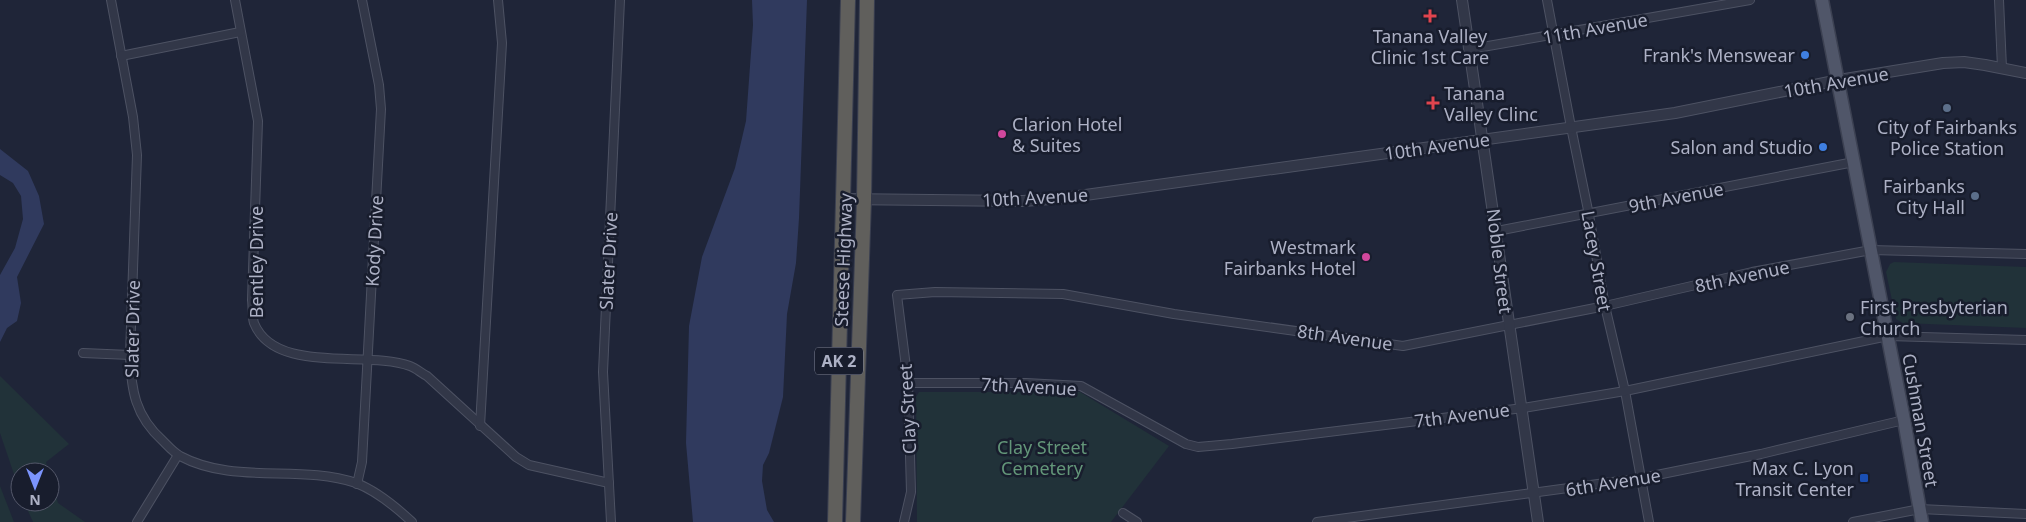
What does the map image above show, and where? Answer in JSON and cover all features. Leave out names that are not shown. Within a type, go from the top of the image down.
[{"type":"highway","name":"Steese Highway","points":[[835,522],[848,0]]},
{"type":"highway","name":"Steese Highway","points":[[853,522],[864,200],[867,0]]},
{"type":"main road","name":"Cushman Street","points":[[1822,0],[1872,250],[1921,516]]},
{"type":"street","name":"Slater Drive","points":[[111,0],[133,116],[137,155],[130,355],[131,384],[134,399],[143,416],[157,436],[178,455],[203,465],[249,472],[334,477],[357,484],[377,494],[412,522]]},
{"type":"street","name":"Bentley Drive","points":[[235,0],[258,121],[252,300],[254,322],[262,336],[273,346],[294,355],[393,361],[412,366],[426,376],[516,457],[529,465],[609,483]]},
{"type":"street","name":"Kody Drive","points":[[357,484],[362,462],[381,109],[362,0]]},
{"type":"street","points":[[480,426],[502,43],[498,0]]},
{"type":"street","name":"Slater Drive","points":[[611,522],[603,372],[620,0]]},
{"type":"street","name":"Noble Street","points":[[1462,0],[1484,140],[1508,324],[1523,408],[1538,522]]},
{"type":"street","name":"Lacey Street","points":[[1548,0],[1605,306],[1642,478],[1649,522]]},
{"type":"street","name":"11th Avenue","points":[[1470,49],[1750,0]]},
{"type":"street","points":[[1999,0],[2002,68]]},
{"type":"street","points":[[121,56],[240,32]]},
{"type":"street","name":"10th Avenue","points":[[843,199],[1023,201],[1064,198],[1675,113],[1839,80],[1942,63],[1964,62],[2026,73]]},
{"type":"street","name":"9th Avenue","points":[[1497,231],[1589,215],[1854,162]]},
{"type":"street","name":"8th Avenue","points":[[897,295],[935,292],[1062,294],[1174,314],[1403,346],[1605,306],[1752,272],[1872,250],[2026,254]]},
{"type":"street","name":"Clay Street","points":[[897,295],[908,383],[911,492],[904,522]]},
{"type":"street","name":"7th Avenue","points":[[908,383],[1026,383],[1081,386],[1099,394],[1176,440],[1198,447],[1523,408],[1624,391],[1888,336],[2026,340]]},
{"type":"street","points":[[83,353],[130,355]]},
{"type":"street","name":"6th Avenue","points":[[1317,522],[1642,478],[1761,454],[1904,420]]},
{"type":"street","points":[[137,522],[178,455]]},
{"type":"street","points":[[1123,513],[1137,522]]},
{"type":"street","points":[[1853,522],[1921,516],[2026,514]]},
{"type":"green space","points":[[1894,262],[2026,267],[2026,328],[1903,323],[1896,319],[1886,272],[1890,264]]},
{"type":"green space","points":[[0,376],[69,444],[46,462],[10,462],[0,433]]},
{"type":"green space","name":"Clay Street Cemetery","points":[[919,392],[1080,392],[1169,446],[1111,522],[917,522],[916,397]]},
{"type":"green space","points":[[0,486],[14,522],[0,522]]},
{"type":"green space","points":[[60,504],[85,522],[33,522],[28,512],[60,512]]},
{"type":"water","points":[[752,0],[807,0],[796,263],[787,314],[783,397],[769,453],[763,465],[762,481],[767,510],[774,522],[693,522],[686,443],[689,326],[702,257],[735,168],[746,121],[753,25]]},
{"type":"water","points":[[0,149],[28,171],[39,196],[44,224],[17,277],[21,303],[17,321],[7,328],[0,342],[0,275],[15,248],[23,219],[21,196],[13,183],[0,175]]},
{"type":"place","name":"Tanana Valley Clinic 1st Care","points":[[1430,16]]},
{"type":"place","name":"Frank's Menswear","points":[[1805,55]]},
{"type":"place","name":"Tanana Valley Clinc","points":[[1433,103]]},
{"type":"place","name":"City of Fairbanks Police Station","points":[[1947,108]]},
{"type":"place","name":"Clarion Hotel & Suites","points":[[1002,134]]},
{"type":"place","name":"Salon and Studio","points":[[1823,147]]},
{"type":"place","name":"Fairbanks City Hall","points":[[1975,196]]},
{"type":"place","name":"Westmark Fairbanks Hotel","points":[[1366,257]]},
{"type":"place","name":"First Presbyterian Church","points":[[1850,317]]},
{"type":"place","name":"Max C. Lyon Transit Center","points":[[1864,478]]}]
